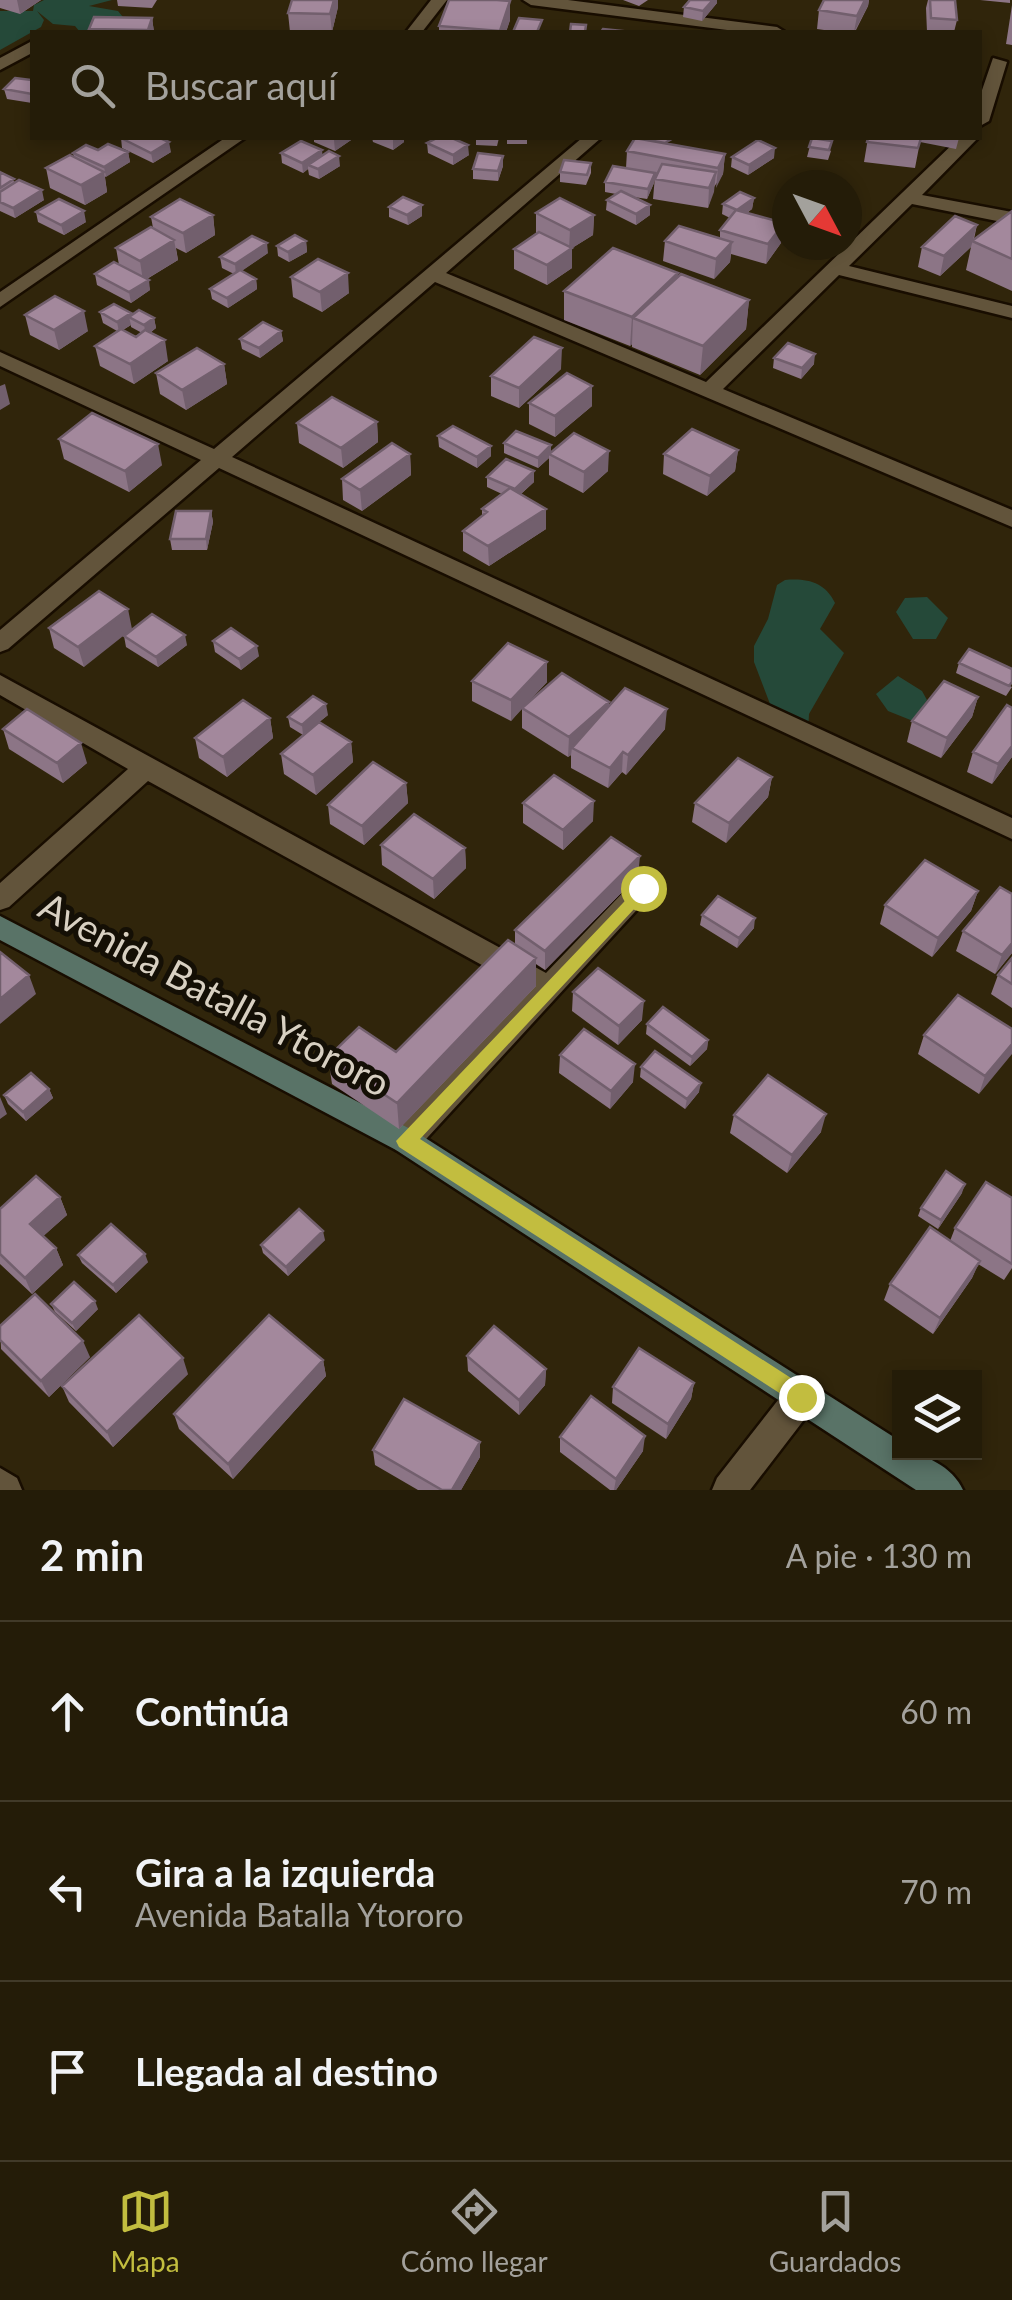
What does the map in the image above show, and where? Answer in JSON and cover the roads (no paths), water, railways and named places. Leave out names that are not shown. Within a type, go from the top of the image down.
[{"type":"street","points":[[416,30],[439,0]]},
{"type":"street","points":[[531,0],[763,30]]},
{"type":"street","points":[[0,65],[30,47]]},
{"type":"street","points":[[982,117],[1006,63]]},
{"type":"street","points":[[0,301],[233,140]]},
{"type":"street","points":[[0,643],[590,140]]},
{"type":"street","points":[[709,391],[839,269],[967,140]]},
{"type":"street","points":[[910,198],[1012,218]]},
{"type":"street","points":[[839,269],[1012,312]]},
{"type":"street","points":[[433,274],[1012,519]]},
{"type":"street","points":[[0,358],[1012,829]]},
{"type":"street","points":[[0,684],[547,987]]},
{"type":"street","points":[[0,899],[146,768]]},
{"type":"street","points":[[406,1141],[643,888]]},
{"type":"street","name":"Avenida Batalla Ytororo","points":[[0,927],[406,1141],[946,1490]]},
{"type":"street","points":[[729,1490],[801,1397]]}]
